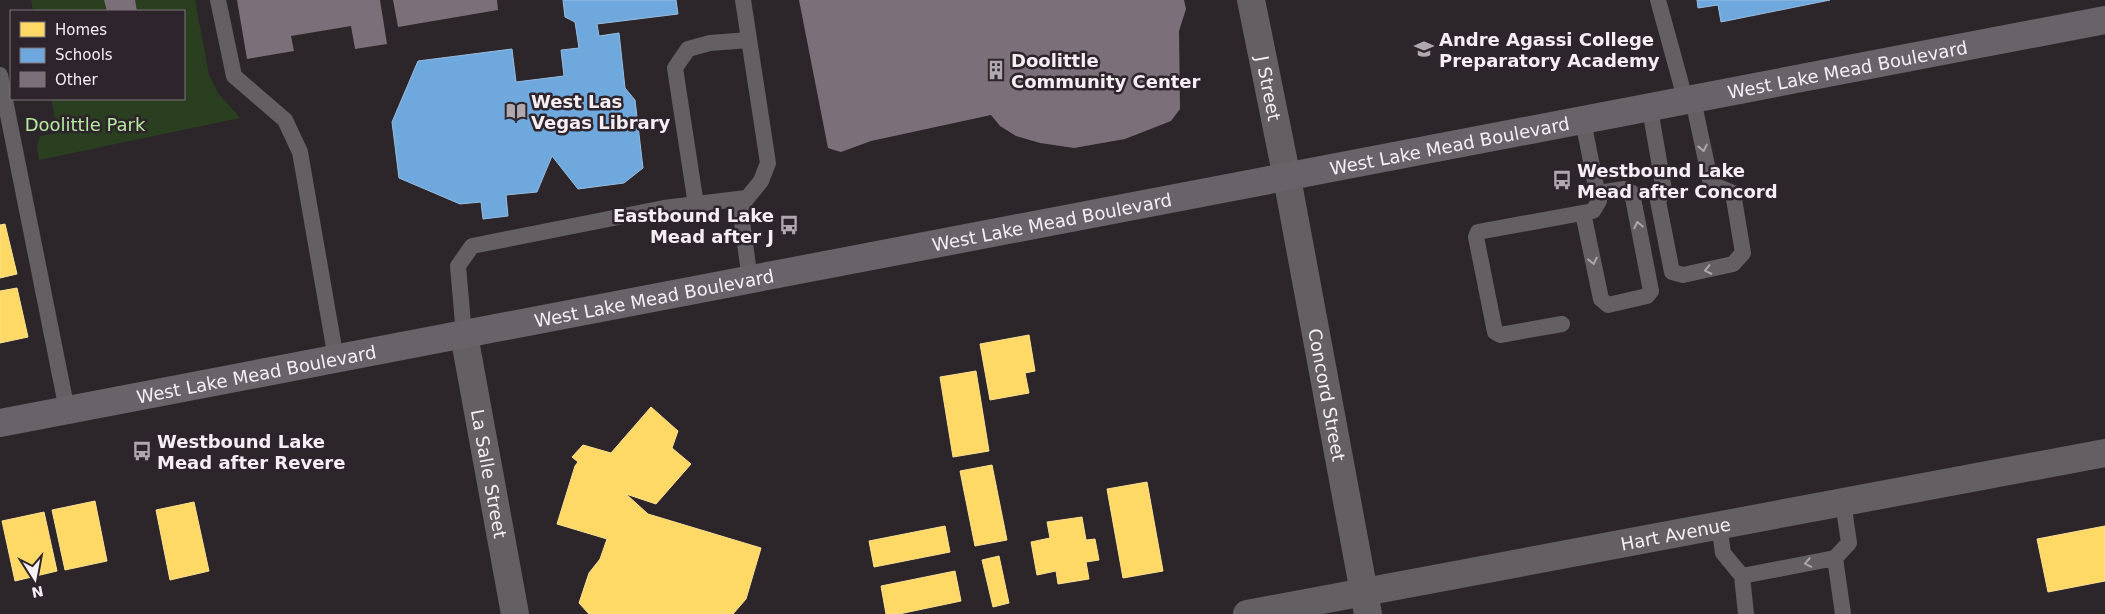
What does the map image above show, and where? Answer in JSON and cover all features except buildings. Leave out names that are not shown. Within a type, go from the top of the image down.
[{"type":"main road","name":"West Lake Mead Boulevard","points":[[0,423],[1650,109],[2105,20]]},
{"type":"street","name":"J Street","points":[[1250,0],[1287,178]]},
{"type":"street","name":"Concord Street","points":[[1287,178],[1366,603]]},
{"type":"street","name":"La Salle Street","points":[[464,335],[515,614]]},
{"type":"street","name":"Hart Avenue","points":[[1247,614],[1366,603],[1719,525],[2105,453]]},
{"type":"lane","points":[[218,0],[234,76],[285,120],[300,152],[336,359]]},
{"type":"lane","points":[[743,0],[768,163],[760,181],[740,207],[750,280]]},
{"type":"lane","points":[[1650,109],[1664,190],[1658,201],[1672,272],[1683,275],[1733,264],[1743,253],[1733,193],[1711,184],[1690,101],[1658,0]]},
{"type":"lane","points":[[696,205],[675,68],[688,49],[710,43],[749,40]]},
{"type":"lane","points":[[0,75],[66,410]]},
{"type":"lane","points":[[1562,324],[1500,335],[1495,332],[1476,238],[1478,232],[1592,211],[1599,201],[1583,121]]},
{"type":"lane","points":[[1582,213],[1601,299],[1608,305],[1647,296],[1651,291],[1632,193],[1624,188],[1598,193]]},
{"type":"lane","points":[[464,335],[458,266],[472,246],[664,208],[746,198]]},
{"type":"lane","points":[[1742,576],[1835,558],[1849,543],[1843,502]]},
{"type":"lane","points":[[1719,525],[1723,553],[1742,576],[1746,614]]},
{"type":"lane","points":[[1835,558],[1843,614]]},
{"type":"green space","name":"Doolittle Park","points":[[31,0],[195,0],[209,75],[218,93],[240,118],[39,160],[37,147],[40,136],[58,133],[51,100],[185,100],[185,10],[33,10]]},
{"type":"place","name":"Andre Agassi College Preparatory Academy","points":[[1424,49]]},
{"type":"place","name":"Doolittle Community Center","points":[[996,70]]},
{"type":"place","name":"West Las Vegas Library","points":[[516,111]]},
{"type":"place","name":"Westbound Lake Mead after Concord","points":[[1562,180]]},
{"type":"place","name":"Eastbound Lake Mead after J","points":[[789,225]]},
{"type":"place","name":"Westbound Lake Mead after Revere","points":[[142,451]]}]
